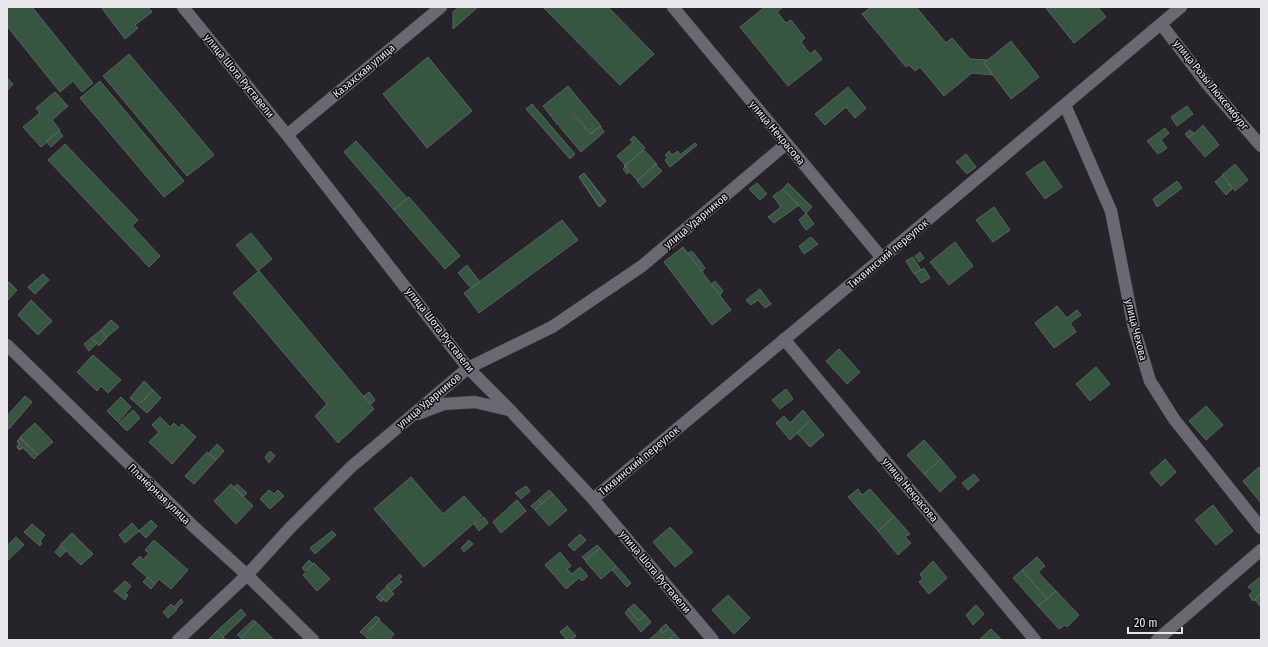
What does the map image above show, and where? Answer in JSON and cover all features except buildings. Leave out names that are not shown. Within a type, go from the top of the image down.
[{"type":"street","name":"улица Шота Руставели","points":[[183,7],[287,135],[468,368],[510,410],[593,499],[713,640]]},
{"type":"street","name":"Казахская улица","points":[[287,135],[441,7]]},
{"type":"street","name":"улица Некрасова","points":[[673,7],[882,258]]},
{"type":"street","name":"Тихвинский переулок","points":[[593,499],[1181,7]]},
{"type":"street","name":"улица Розы Люксембург","points":[[1161,24],[1208,85],[1261,146]]},
{"type":"street","name":"улица Чехова","points":[[1065,105],[1111,211],[1134,328],[1150,381],[1174,419],[1261,528]]},
{"type":"street","name":"улица Ударников","points":[[178,640],[247,575],[289,529],[351,467],[468,368],[552,327],[642,266],[786,144]]},
{"type":"street","name":"улица Некрасова","points":[[784,339],[1035,640]]},
{"type":"street","name":"Планёрная улица","points":[[7,345],[194,528],[247,575],[313,640]]},
{"type":"street","points":[[412,416],[444,404],[475,402],[510,410]]},
{"type":"street","points":[[1157,640],[1261,550]]}]
